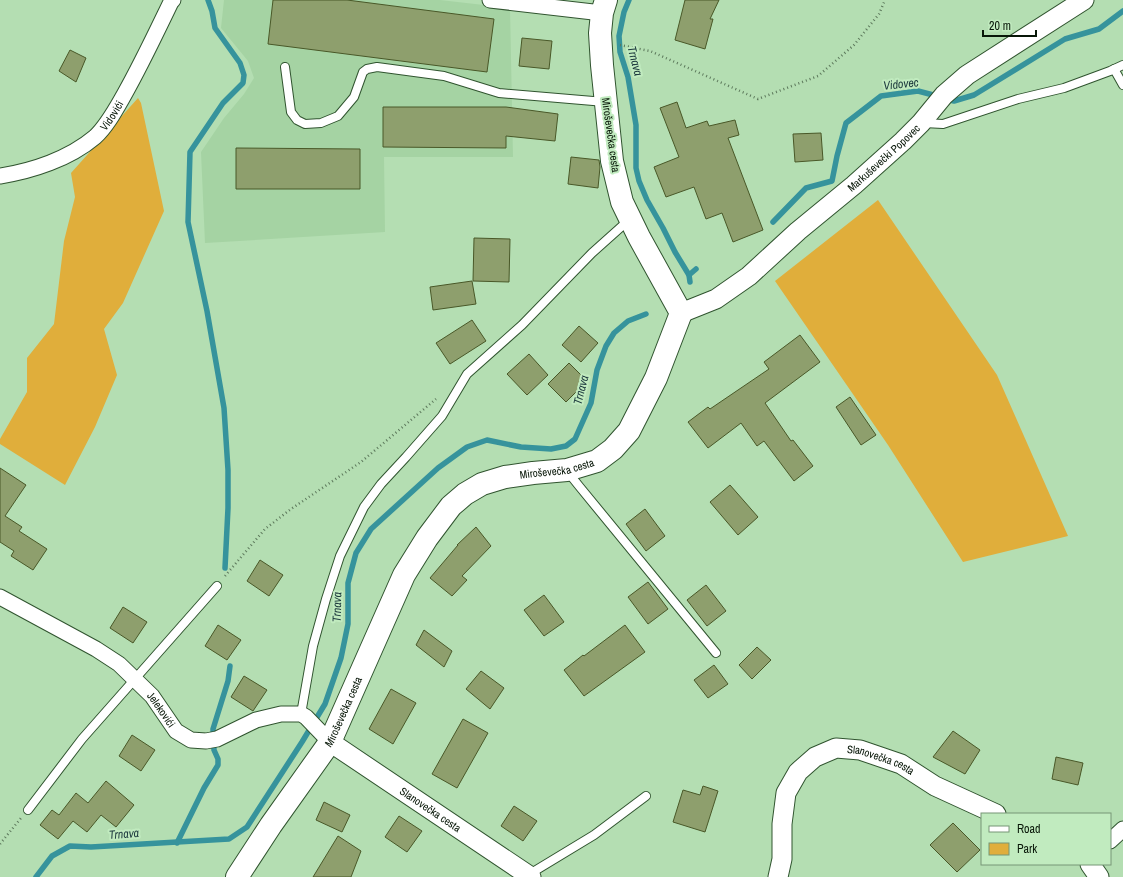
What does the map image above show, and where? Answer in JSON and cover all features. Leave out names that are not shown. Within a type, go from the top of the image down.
[{"type":"main road","name":"Miroševečka cesta","points":[[237,877],[271,825],[325,736],[404,575],[427,538],[451,506],[482,484],[505,477],[567,470],[597,461],[613,449],[629,431],[656,378],[681,313],[639,237],[622,202],[612,161],[606,102],[600,33],[604,6]]},
{"type":"street","name":"Vidovići","points":[[0,176],[32,169],[59,158],[82,146],[95,136],[106,124],[116,109],[135,76],[173,0]]},
{"type":"street","points":[[490,0],[604,6]]},
{"type":"street","name":"Markuševečki Popovec","points":[[681,313],[716,299],[748,276],[798,231],[904,141],[944,95],[967,75],[1084,0]]},
{"type":"street","name":"Jelekovići","points":[[0,597],[96,649],[119,664],[152,696],[176,731],[191,740],[212,740],[256,720],[281,714],[304,716]]},
{"type":"street","points":[[304,716],[325,736]]},
{"type":"street","name":"Slanovečka cesta","points":[[325,736],[529,876]]},
{"type":"street","name":"Slanovečka cesta","points":[[778,877],[782,859],[782,824],[786,793],[798,772],[815,757],[836,748],[860,750],[901,764],[936,786],[994,813]]},
{"type":"street","points":[[1111,840],[1123,829]]},
{"type":"street","points":[[1091,865],[1099,877]]},
{"type":"lane","points":[[925,118],[943,124],[1018,99],[1064,88],[1114,69],[1123,64]]},
{"type":"lane","points":[[286,67],[291,112],[296,120],[305,124],[321,123],[338,116],[354,97],[363,72],[367,69],[377,67],[444,76],[499,93],[606,102]]},
{"type":"lane","points":[[1114,69],[1123,85]]},
{"type":"lane","points":[[304,716],[314,646],[326,600],[340,556],[364,508],[380,484],[442,416],[466,374],[522,325],[592,252],[630,219]]},
{"type":"lane","points":[[567,470],[716,652]]},
{"type":"lane","points":[[28,810],[82,739],[217,586]]},
{"type":"lane","points":[[529,876],[594,835],[646,796]]},
{"type":"path","points":[[624,45],[650,51],[758,99],[818,76],[854,45],[879,14],[885,0]]},
{"type":"path","points":[[217,586],[266,529],[291,509],[361,462],[437,398]]},
{"type":"path","points":[[0,844],[28,810]]},
{"type":"shaded area","points":[[224,0],[440,0],[510,8],[513,157],[384,157],[385,232],[205,243],[201,152],[254,78],[248,61],[221,28]]},
{"type":"green space","points":[[138,98],[141,103],[164,211],[123,303],[104,329],[117,375],[95,427],[65,485],[0,444],[0,439],[27,392],[27,358],[54,324],[64,241],[75,197],[71,173]]},
{"type":"green space","points":[[878,200],[997,375],[1068,536],[963,562],[888,445],[775,281]]},
{"type":"building","points":[[273,0],[347,0],[494,19],[487,72],[268,44]]},
{"type":"building","points":[[685,0],[719,0],[710,19],[713,19],[705,49],[675,40]]},
{"type":"building","points":[[522,38],[552,41],[549,69],[519,66]]},
{"type":"building","points":[[70,50],[86,58],[76,82],[59,71]]},
{"type":"building","points":[[677,102],[686,128],[707,121],[709,126],[735,120],[739,135],[728,138],[763,230],[733,242],[722,213],[706,219],[694,187],[666,197],[654,167],[679,157],[660,108]]},
{"type":"building","points":[[383,107],[506,107],[558,114],[555,141],[506,136],[506,148],[383,147]]},
{"type":"building","points":[[821,133],[823,160],[795,162],[793,134]]},
{"type":"building","points":[[236,148],[360,149],[360,189],[236,189]]},
{"type":"building","points":[[571,157],[599,160],[600,167],[598,188],[568,184]]},
{"type":"building","points":[[474,238],[510,239],[509,282],[473,281]]},
{"type":"building","points":[[472,281],[476,304],[433,310],[430,287]]},
{"type":"building","points":[[472,320],[486,341],[450,364],[436,343]]},
{"type":"building","points":[[579,326],[598,343],[581,362],[562,345]]},
{"type":"building","points":[[800,335],[820,362],[765,403],[791,441],[793,440],[813,466],[794,481],[764,441],[757,446],[741,423],[708,448],[688,422],[708,407],[710,409],[769,369],[764,362]]},
{"type":"building","points":[[529,354],[548,375],[527,395],[507,374]]},
{"type":"building","points":[[569,363],[587,381],[566,402],[548,384]]},
{"type":"building","points":[[850,397],[876,435],[861,445],[836,407]]},
{"type":"building","points":[[0,468],[26,485],[5,516],[22,527],[19,531],[47,549],[33,570],[11,556],[14,551],[0,542]]},
{"type":"building","points":[[730,485],[758,517],[738,535],[710,502]]},
{"type":"building","points":[[645,509],[665,536],[646,551],[626,524]]},
{"type":"building","points":[[476,527],[491,546],[462,576],[467,580],[452,596],[430,578],[457,545]]},
{"type":"building","points":[[260,560],[283,575],[269,596],[247,581]]},
{"type":"building","points":[[648,582],[668,609],[648,624],[628,597]]},
{"type":"building","points":[[706,585],[726,611],[707,626],[687,600]]},
{"type":"building","points":[[544,595],[564,622],[544,636],[524,610]]},
{"type":"building","points":[[123,607],[147,622],[133,643],[110,628]]},
{"type":"building","points":[[218,625],[241,640],[227,660],[205,646]]},
{"type":"building","points":[[625,625],[645,652],[584,696],[564,670]]},
{"type":"building","points":[[424,630],[452,651],[444,667],[416,645]]},
{"type":"building","points":[[757,647],[771,660],[752,679],[739,665]]},
{"type":"building","points":[[714,665],[728,684],[708,698],[694,680]]},
{"type":"building","points":[[481,671],[504,688],[490,709],[466,689]]},
{"type":"building","points":[[244,676],[267,690],[253,711],[231,697]]},
{"type":"building","points":[[391,689],[416,703],[393,744],[369,729]]},
{"type":"building","points":[[463,719],[488,733],[457,788],[432,774]]},
{"type":"building","points":[[953,731],[980,750],[965,774],[933,757]]},
{"type":"building","points":[[132,735],[155,750],[141,771],[119,756]]},
{"type":"building","points":[[1056,757],[1083,763],[1078,785],[1052,779]]},
{"type":"building","points":[[106,781],[134,805],[116,827],[101,815],[87,832],[73,821],[58,839],[40,825],[52,810],[59,815],[76,793],[88,803]]},
{"type":"building","points":[[703,786],[718,791],[705,832],[673,822],[683,790],[700,795]]},
{"type":"building","points":[[324,802],[350,815],[342,832],[316,820]]},
{"type":"building","points":[[514,806],[537,821],[523,841],[501,826]]},
{"type":"building","points":[[399,816],[422,831],[407,852],[385,837]]},
{"type":"building","points":[[953,823],[980,850],[957,872],[930,845]]},
{"type":"building","points":[[338,836],[361,851],[351,877],[313,877]]},
{"type":"waterway","points":[[208,0],[212,11],[215,28],[240,63],[244,75],[243,83],[223,103],[190,152],[188,222],[207,311],[224,408],[228,470],[225,568]]},
{"type":"waterway","name":"Trnava","points":[[629,0],[624,12],[619,36],[620,52],[628,77],[636,125],[636,168],[639,181],[647,200],[689,275],[690,282]]},
{"type":"waterway","name":"Vidovec","points":[[946,99],[954,101],[974,95],[1065,39],[1099,29],[1123,11]]},
{"type":"waterway","name":"Vidovec","points":[[773,222],[806,188],[832,181],[846,123],[881,96],[918,91],[937,96]]},
{"type":"waterway","name":"Vidovec","points":[[689,275],[696,269]]},
{"type":"waterway","name":"Trnava","points":[[36,877],[52,856],[70,846],[91,847],[229,839],[247,827],[325,704],[341,658],[348,624],[348,583],[356,553],[371,529],[438,468],[467,447],[487,440],[521,447],[551,449],[566,446],[575,439],[591,403],[597,370],[606,346],[614,333],[628,321],[646,314]]},
{"type":"waterway","points":[[177,843],[204,788],[218,765],[218,759],[214,750],[213,729],[228,681],[230,666]]}]
